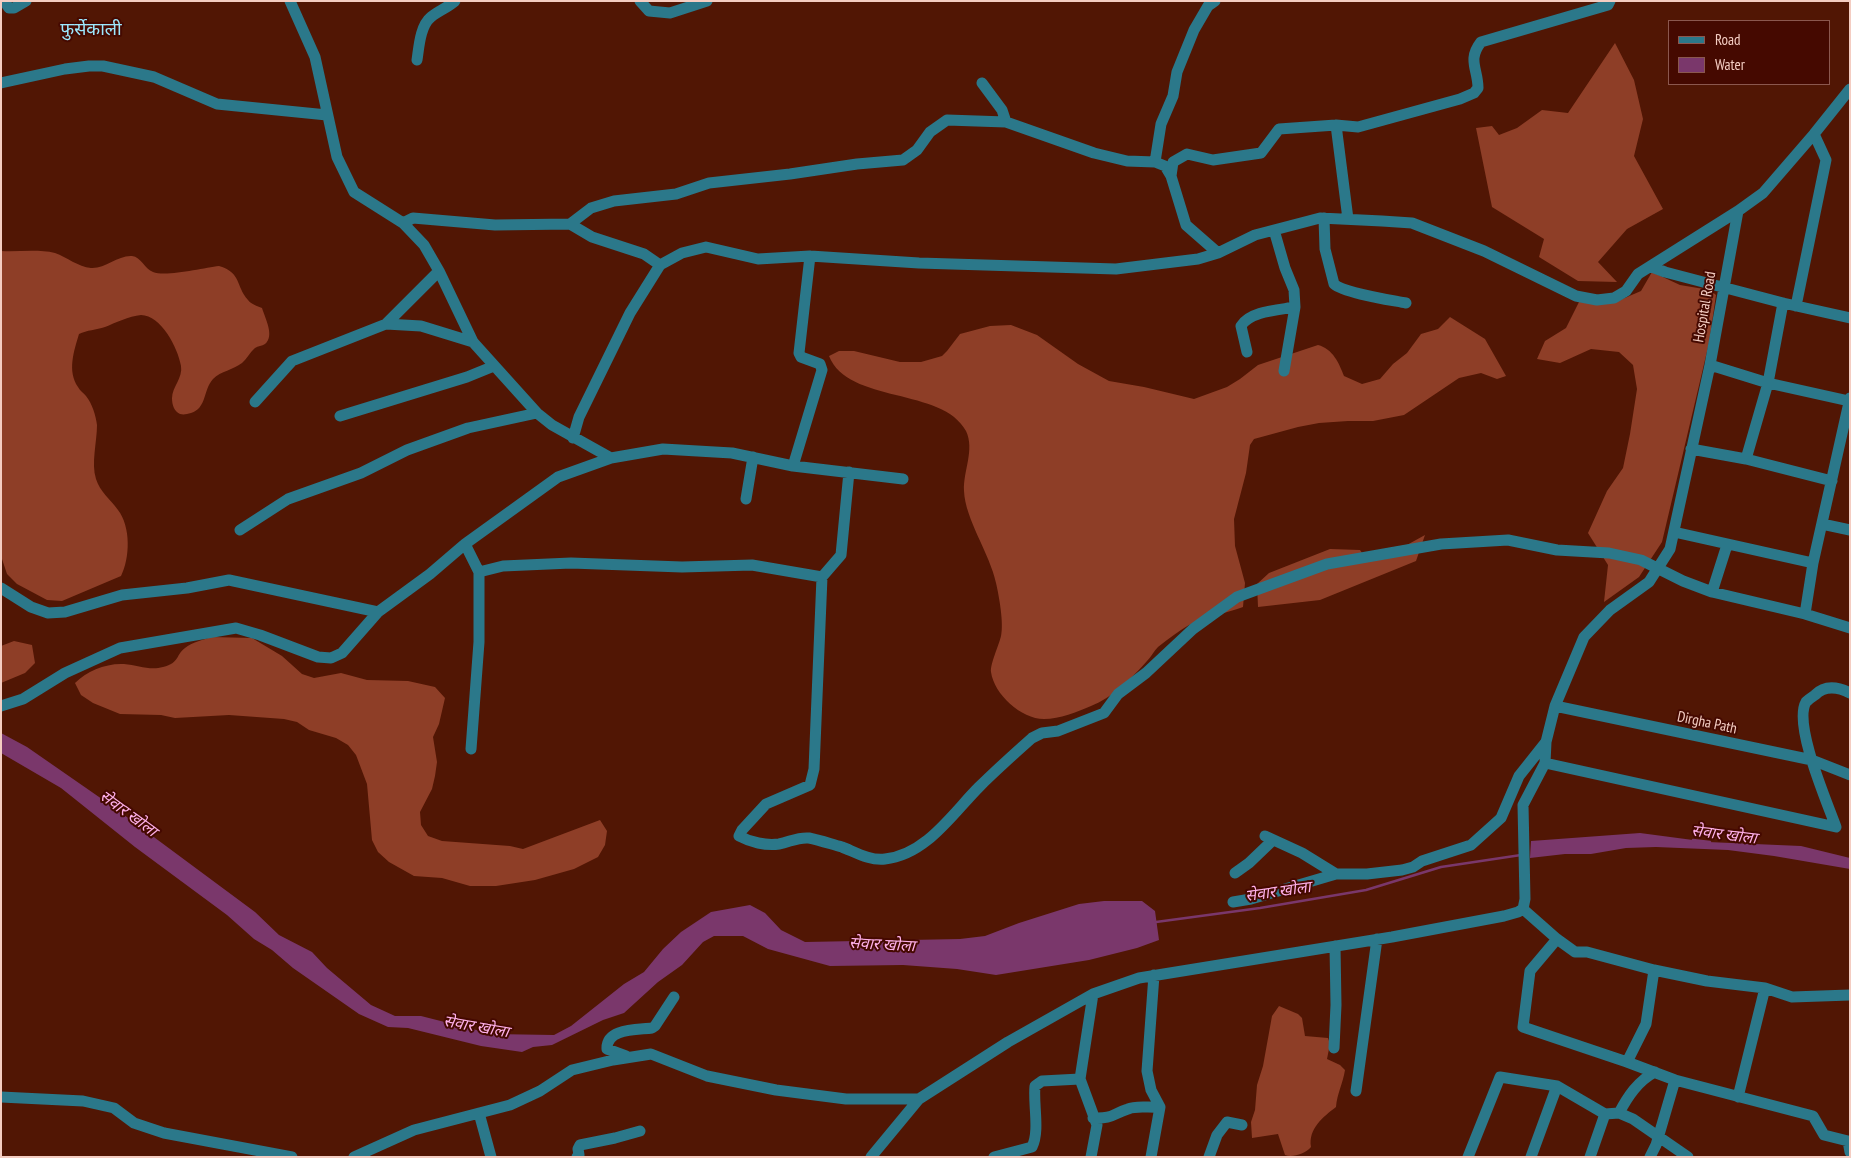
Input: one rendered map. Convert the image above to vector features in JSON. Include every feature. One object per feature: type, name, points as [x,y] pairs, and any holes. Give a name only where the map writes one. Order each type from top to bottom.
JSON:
[{"type":"street","points":[[4,1],[9,8],[14,8],[26,1]]},
{"type":"street","points":[[290,1],[314,57],[337,157],[354,192],[403,223],[424,245],[473,342],[537,413],[573,438],[611,458]]},
{"type":"street","points":[[417,60],[424,26],[430,18],[446,9],[454,1]]},
{"type":"street","points":[[640,1],[649,11],[670,13],[707,1]]},
{"type":"street","points":[[1155,162],[1161,124],[1174,96],[1177,72],[1194,30],[1208,6],[1215,1]]},
{"type":"street","points":[[1171,176],[1173,162],[1187,154],[1213,160],[1261,153],[1279,129],[1336,125],[1358,128],[1460,99],[1474,93],[1478,88],[1472,58],[1481,42],[1608,5],[1610,1]]},
{"type":"street","points":[[1,83],[57,71],[89,66],[103,66],[154,77],[217,104],[327,115]]},
{"type":"street","points":[[982,84],[1002,110],[1006,122]]},
{"type":"street","points":[[573,438],[579,417],[630,313],[660,265],[682,253],[706,248],[758,259],[810,256],[919,263],[1116,269],[1198,259],[1218,253],[1255,235],[1324,218],[1348,219],[1412,223],[1484,251],[1576,296],[1598,300],[1614,298],[1626,291],[1638,274],[1652,267],[1763,193],[1814,134],[1844,105],[1850,89]]},
{"type":"street","points":[[570,224],[591,208],[614,201],[676,194],[709,183],[856,164],[903,160],[917,150],[930,132],[947,120],[1006,122],[1094,153],[1127,160],[1155,162],[1165,166],[1171,176],[1186,225],[1218,253]]},
{"type":"street","points":[[1336,125],[1348,219]]},
{"type":"street","points":[[1796,306],[1826,160],[1814,134]]},
{"type":"street","name":"Hospital Road","points":[[1546,742],[1555,706],[1584,637],[1610,610],[1649,582],[1670,549],[1710,365],[1738,211]]},
{"type":"street","points":[[403,223],[413,218],[495,225],[570,224],[592,237],[644,254],[660,265]]},
{"type":"street","points":[[1324,218],[1325,249],[1334,284],[1337,287],[1406,303]]},
{"type":"street","points":[[1274,230],[1285,268],[1294,290],[1295,307],[1284,371]]},
{"type":"street","points":[[793,466],[822,370],[820,364],[801,357],[799,353],[810,256]]},
{"type":"street","points":[[1652,267],[1783,303],[1850,318]]},
{"type":"street","points":[[255,402],[292,361],[386,324],[438,271]]},
{"type":"street","points":[[1746,459],[1768,383],[1783,303]]},
{"type":"street","points":[[1247,352],[1241,326],[1243,322],[1265,312],[1295,307]]},
{"type":"street","points":[[386,324],[421,326],[473,342]]},
{"type":"street","points":[[1710,365],[1768,383],[1849,400],[1844,452],[1832,481],[1813,563],[1805,614]]},
{"type":"street","points":[[340,416],[467,377],[494,366]]},
{"type":"street","points":[[240,530],[288,499],[361,473],[407,450],[468,428],[537,413]]},
{"type":"street","points":[[1,706],[23,698],[65,673],[120,648],[236,628],[318,657],[331,658],[342,653],[378,612],[430,574],[465,544],[558,477],[611,458],[662,449],[732,452],[793,466],[903,479]]},
{"type":"street","points":[[1691,450],[1746,459],[1832,481]]},
{"type":"street","points":[[746,499],[753,457]]},
{"type":"street","points":[[849,472],[841,555],[822,577],[814,770],[810,785],[766,804],[742,830],[739,836],[746,840],[780,844],[797,838],[808,838],[840,846],[872,859],[886,860],[908,852],[939,831],[978,787],[1032,738],[1058,731],[1104,713],[1118,694],[1146,673],[1193,629],[1237,597],[1327,564],[1442,544],[1508,540],[1557,550],[1609,553],[1641,560],[1683,581],[1712,592],[1805,614],[1850,628]]},
{"type":"street","points":[[1822,524],[1850,530]]},
{"type":"street","points":[[1674,532],[1813,563]]},
{"type":"street","points":[[465,544],[479,572],[479,642],[471,749]]},
{"type":"street","points":[[1712,592],[1727,545]]},
{"type":"street","points":[[479,572],[503,566],[571,563],[682,567],[752,565],[822,577]]},
{"type":"street","points":[[1,588],[31,607],[48,613],[65,612],[122,595],[186,588],[229,580],[378,612]]},
{"type":"street","points":[[1545,763],[1836,827],[1812,760],[1802,720],[1806,702],[1818,692],[1837,687],[1850,693]]},
{"type":"street","name":"Dirgha Path","points":[[1555,706],[1812,760],[1850,775]]},
{"type":"street","points":[[871,1157],[920,1099],[1008,1042],[1093,994],[1139,978],[1154,975],[1377,939],[1504,916],[1523,909],[1525,899],[1523,805],[1545,763],[1546,742]]},
{"type":"street","points":[[1233,902],[1251,899],[1336,874],[1367,874],[1402,870],[1422,861],[1471,845],[1501,818],[1518,776],[1546,742]]},
{"type":"street","points":[[1235,873],[1249,863],[1269,838],[1302,853],[1336,874]]},
{"type":"street","points":[[1523,909],[1575,952],[1587,952],[1707,982],[1765,988],[1792,997],[1850,995]]},
{"type":"street","points":[[1356,1091],[1377,939]]},
{"type":"street","points":[[1557,939],[1530,971],[1523,1028],[1628,1062],[1676,1080],[1813,1116],[1824,1135],[1848,1141],[1850,1155]]},
{"type":"street","points":[[1334,1048],[1336,1005],[1335,946]]},
{"type":"street","points":[[1628,1062],[1646,1024],[1654,970]]},
{"type":"street","points":[[1151,1157],[1160,1108],[1151,1090],[1147,1071],[1154,975]]},
{"type":"street","points":[[1738,1097],[1765,988]]},
{"type":"street","points":[[1091,1157],[1097,1126],[1080,1079],[1093,994]]},
{"type":"street","points":[[628,1056],[607,1049],[608,1042],[613,1036],[626,1030],[652,1028],[655,1026],[674,997]]},
{"type":"street","points":[[354,1157],[414,1130],[510,1105],[540,1091],[572,1070],[628,1056],[651,1054],[707,1076],[776,1090],[846,1099],[920,1099]]},
{"type":"street","points":[[1619,1113],[1637,1086],[1646,1077],[1655,1072]]},
{"type":"street","points":[[1468,1157],[1500,1077],[1557,1086],[1606,1114],[1619,1113],[1633,1119],[1688,1157]]},
{"type":"street","points":[[994,1157],[1032,1147],[1036,1140],[1035,1086],[1042,1081],[1080,1079]]},
{"type":"street","points":[[1650,1157],[1676,1080]]},
{"type":"street","points":[[1531,1157],[1557,1086]]},
{"type":"street","points":[[1,1098],[83,1101],[114,1108],[134,1123],[164,1133],[292,1157]]},
{"type":"street","points":[[1094,1118],[1106,1118],[1119,1114],[1128,1108],[1160,1108]]},
{"type":"street","points":[[479,1113],[491,1157]]},
{"type":"street","points":[[1590,1157],[1606,1114]]},
{"type":"street","points":[[1209,1157],[1217,1135],[1226,1122],[1242,1125]]},
{"type":"street","points":[[577,1157],[580,1145],[640,1131]]},
{"type":"shaded area","points":[[1615,43],[1634,80],[1643,119],[1634,156],[1663,209],[1627,229],[1598,262],[1617,282],[1578,281],[1539,257],[1544,239],[1492,207],[1476,128],[1492,126],[1499,135],[1517,128],[1542,110],[1568,113]]},
{"type":"shaded area","points":[[1,251],[55,253],[82,266],[91,268],[132,256],[138,258],[153,272],[159,273],[175,273],[219,266],[235,276],[244,295],[252,304],[262,308],[269,332],[268,341],[265,344],[255,348],[244,361],[213,379],[200,407],[196,411],[184,414],[176,411],[172,401],[172,394],[181,370],[179,359],[172,342],[162,326],[155,320],[141,315],[79,334],[72,368],[75,381],[90,402],[96,418],[94,459],[96,479],[100,488],[122,517],[128,543],[126,560],[121,576],[62,601],[47,600],[17,584],[7,574],[1,556]]},
{"type":"shaded area","points":[[1652,272],[1680,285],[1710,290],[1716,295],[1709,343],[1662,542],[1639,577],[1604,602],[1608,565],[1588,533],[1607,491],[1623,468],[1637,389],[1633,365],[1619,352],[1591,349],[1560,363],[1537,359],[1545,341],[1566,328],[1579,302],[1613,303],[1641,291]]},
{"type":"shaded area","points":[[1450,317],[1485,339],[1506,376],[1497,379],[1481,373],[1459,378],[1404,415],[1373,421],[1319,423],[1254,439],[1250,445],[1246,473],[1234,519],[1235,546],[1245,583],[1243,607],[1189,625],[1158,647],[1135,674],[1106,698],[1074,713],[1050,719],[1035,718],[1018,710],[1003,697],[993,680],[991,669],[1001,636],[1001,610],[989,560],[965,502],[964,483],[969,453],[966,431],[954,417],[938,407],[855,382],[839,371],[829,356],[839,351],[854,351],[900,362],[921,362],[942,356],[960,334],[990,326],[1011,325],[1037,335],[1078,364],[1109,381],[1194,399],[1227,387],[1258,365],[1318,345],[1332,353],[1344,376],[1362,384],[1380,379],[1393,364],[1407,353],[1421,334],[1438,329]]},
{"type":"shaded area","points":[[1425,535],[1416,561],[1320,600],[1258,607],[1257,584],[1269,573],[1330,549],[1360,550],[1367,560],[1405,546]]},
{"type":"shaded area","points":[[211,637],[252,638],[282,656],[302,674],[314,678],[341,673],[367,680],[408,681],[435,687],[445,698],[439,724],[433,737],[437,762],[435,776],[432,789],[420,812],[421,825],[428,836],[442,841],[510,846],[523,849],[600,820],[607,831],[605,845],[598,857],[574,869],[535,880],[496,886],[470,886],[442,878],[414,876],[389,862],[378,852],[372,840],[367,784],[356,755],[348,745],[336,738],[309,730],[297,722],[284,719],[229,715],[175,718],[161,715],[120,714],[93,703],[81,695],[75,683],[91,671],[104,666],[124,664],[158,668],[168,665],[175,661],[182,650],[188,646]]},
{"type":"shaded area","points":[[14,641],[32,645],[35,663],[25,673],[1,683],[1,646]]},
{"type":"shaded area","points":[[1279,1006],[1298,1014],[1302,1018],[1305,1036],[1328,1038],[1330,1044],[1327,1059],[1340,1065],[1345,1070],[1336,1107],[1314,1129],[1311,1147],[1295,1156],[1285,1155],[1278,1134],[1252,1138],[1251,1122],[1255,1110],[1257,1085],[1263,1066],[1272,1016]]},
{"type":"water","points":[[1,733],[27,747],[112,806],[255,912],[279,935],[312,952],[327,968],[371,1005],[395,1016],[421,1016],[492,1034],[554,1035],[571,1026],[624,984],[644,972],[663,949],[681,932],[711,912],[750,905],[765,913],[781,930],[805,942],[960,939],[985,936],[1079,904],[1104,901],[1142,901],[1155,911],[1159,940],[1137,948],[1089,960],[996,975],[957,969],[903,965],[830,966],[768,949],[743,936],[714,936],[703,942],[682,965],[658,982],[624,1013],[603,1020],[552,1045],[533,1047],[522,1052],[481,1046],[408,1028],[388,1027],[359,1014],[293,968],[272,950],[254,939],[227,915],[135,847],[61,788],[1,753]]},
{"type":"water","points":[[1640,833],[1708,842],[1801,846],[1850,858],[1850,869],[1728,850],[1656,847],[1626,848],[1591,854],[1565,854],[1530,858],[1531,841]]},
{"type":"waterway","name":"सेवार खोला","points":[[1693,840],[1710,842]]},
{"type":"waterway","name":"सेवार खोला","points":[[1156,922],[1260,908],[1366,890],[1441,867],[1521,855]]},
{"type":"district","name":"फुर्सेकाली","points":[[91,30]]}]
